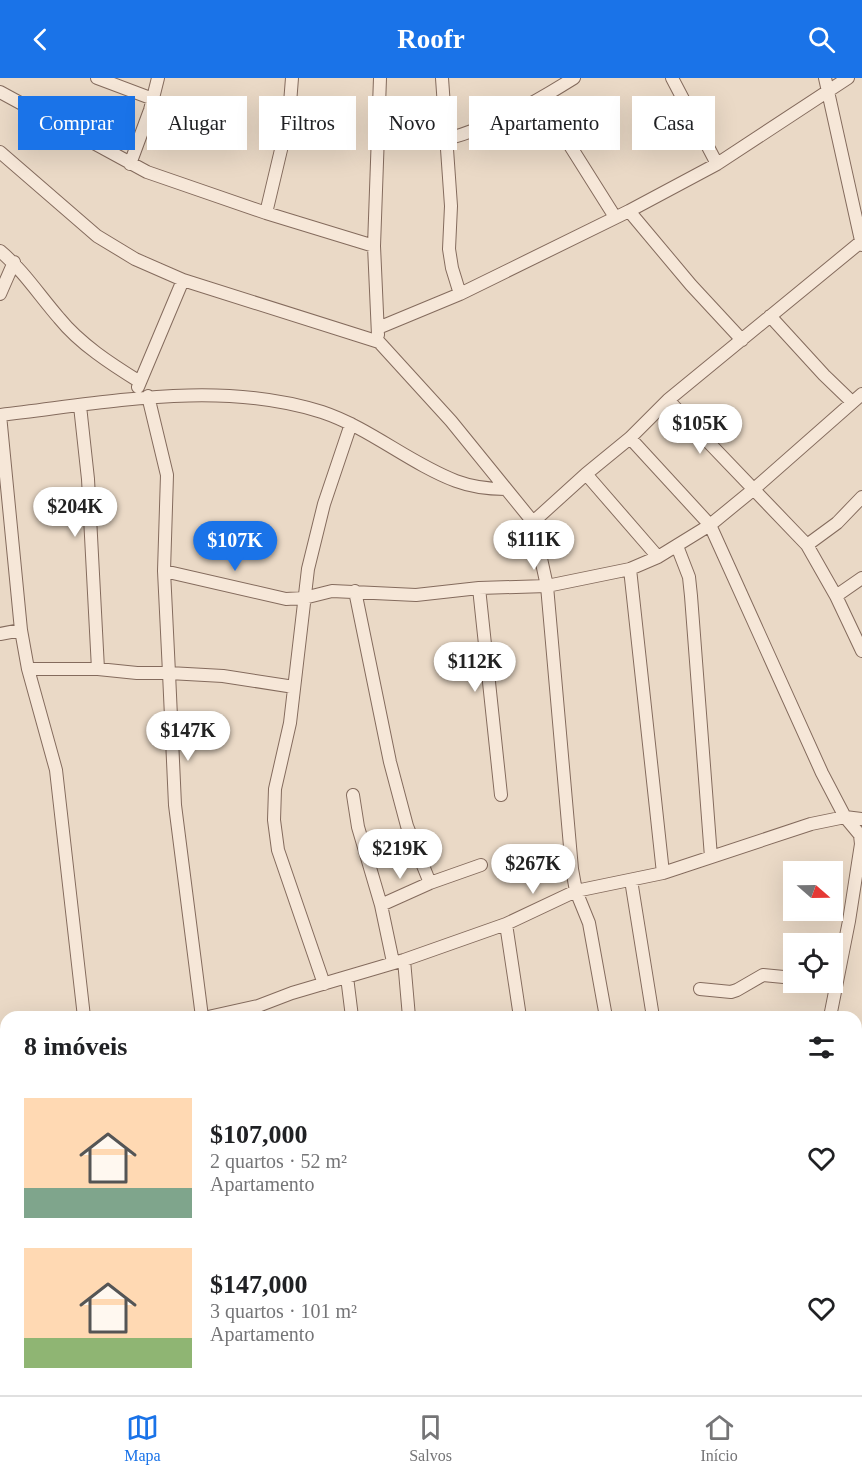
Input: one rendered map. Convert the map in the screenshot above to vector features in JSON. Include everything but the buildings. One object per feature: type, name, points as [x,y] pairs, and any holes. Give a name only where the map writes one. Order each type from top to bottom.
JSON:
[{"type":"street","points":[[97,78],[112,81],[147,96]]},
{"type":"street","points":[[154,96],[158,78]]},
{"type":"street","points":[[266,213],[289,116],[292,78]]},
{"type":"street","points":[[379,342],[374,246],[380,78]]},
{"type":"street","points":[[442,78],[443,96]]},
{"type":"street","points":[[457,136],[490,124],[574,78]]},
{"type":"street","points":[[672,78],[717,164]]},
{"type":"street","points":[[533,522],[630,438],[668,400],[862,243],[825,78]]},
{"type":"street","points":[[378,328],[460,294],[629,211],[717,164],[848,78]]},
{"type":"street","points":[[0,92],[147,172],[266,213],[374,246]]},
{"type":"street","points":[[130,164],[147,116]]},
{"type":"street","points":[[448,150],[451,206],[449,249],[460,294]]},
{"type":"street","points":[[573,150],[615,217]]},
{"type":"street","points":[[0,152],[97,236],[116,249],[183,280],[379,342],[451,421],[533,522],[547,586],[576,891],[589,923],[605,1011]]},
{"type":"street","points":[[629,211],[691,285],[742,339]]},
{"type":"street","points":[[0,251],[14,262],[60,320],[118,368],[140,382]]},
{"type":"street","points":[[0,294],[14,262]]},
{"type":"street","points":[[132,399],[183,280]]},
{"type":"street","points":[[164,570],[277,598],[304,598],[332,591],[416,595],[479,588],[547,586],[630,569],[658,557],[710,525],[857,398],[824,375],[770,316]]},
{"type":"street","points":[[83,1011],[56,770],[28,669],[21,630],[0,415],[148,396],[206,395],[258,399],[321,412],[351,424],[435,472],[458,482],[485,489],[505,489]]},
{"type":"street","points":[[148,396],[166,475],[164,570],[175,805],[201,1011]]},
{"type":"street","points":[[668,400],[807,545],[836,596],[862,651]]},
{"type":"street","points":[[80,406],[88,479],[98,669]]},
{"type":"street","points":[[324,984],[278,850],[274,820],[275,789],[290,723],[308,568],[324,504],[351,424]]},
{"type":"street","points":[[630,438],[710,525],[822,773],[844,817],[860,835],[861,844],[843,940]]},
{"type":"street","points":[[586,474],[658,557]]},
{"type":"street","points":[[807,545],[837,523],[862,497]]},
{"type":"street","points":[[676,546],[689,577],[692,596],[711,856]]},
{"type":"street","points":[[630,569],[663,873]]},
{"type":"street","points":[[836,596],[862,578]]},
{"type":"street","points":[[479,588],[501,795]]},
{"type":"street","points":[[355,591],[390,762],[407,826],[430,883]]},
{"type":"street","points":[[0,634],[21,630]]},
{"type":"street","points":[[28,669],[98,669],[137,673],[224,676],[294,687]]},
{"type":"street","points":[[353,795],[358,827],[399,961],[408,1011]]},
{"type":"street","points":[[261,1011],[292,993],[399,961],[506,924],[576,891],[663,873],[811,824],[844,817],[862,819]]},
{"type":"street","points":[[381,905],[430,883],[482,865]]},
{"type":"street","points":[[631,880],[652,1011]]},
{"type":"street","points":[[506,924],[519,1011]]},
{"type":"street","points":[[700,989],[731,992],[763,975],[783,977]]},
{"type":"street","points":[[347,977],[351,1011]]},
{"type":"street","points":[[831,1011],[833,993]]}]
